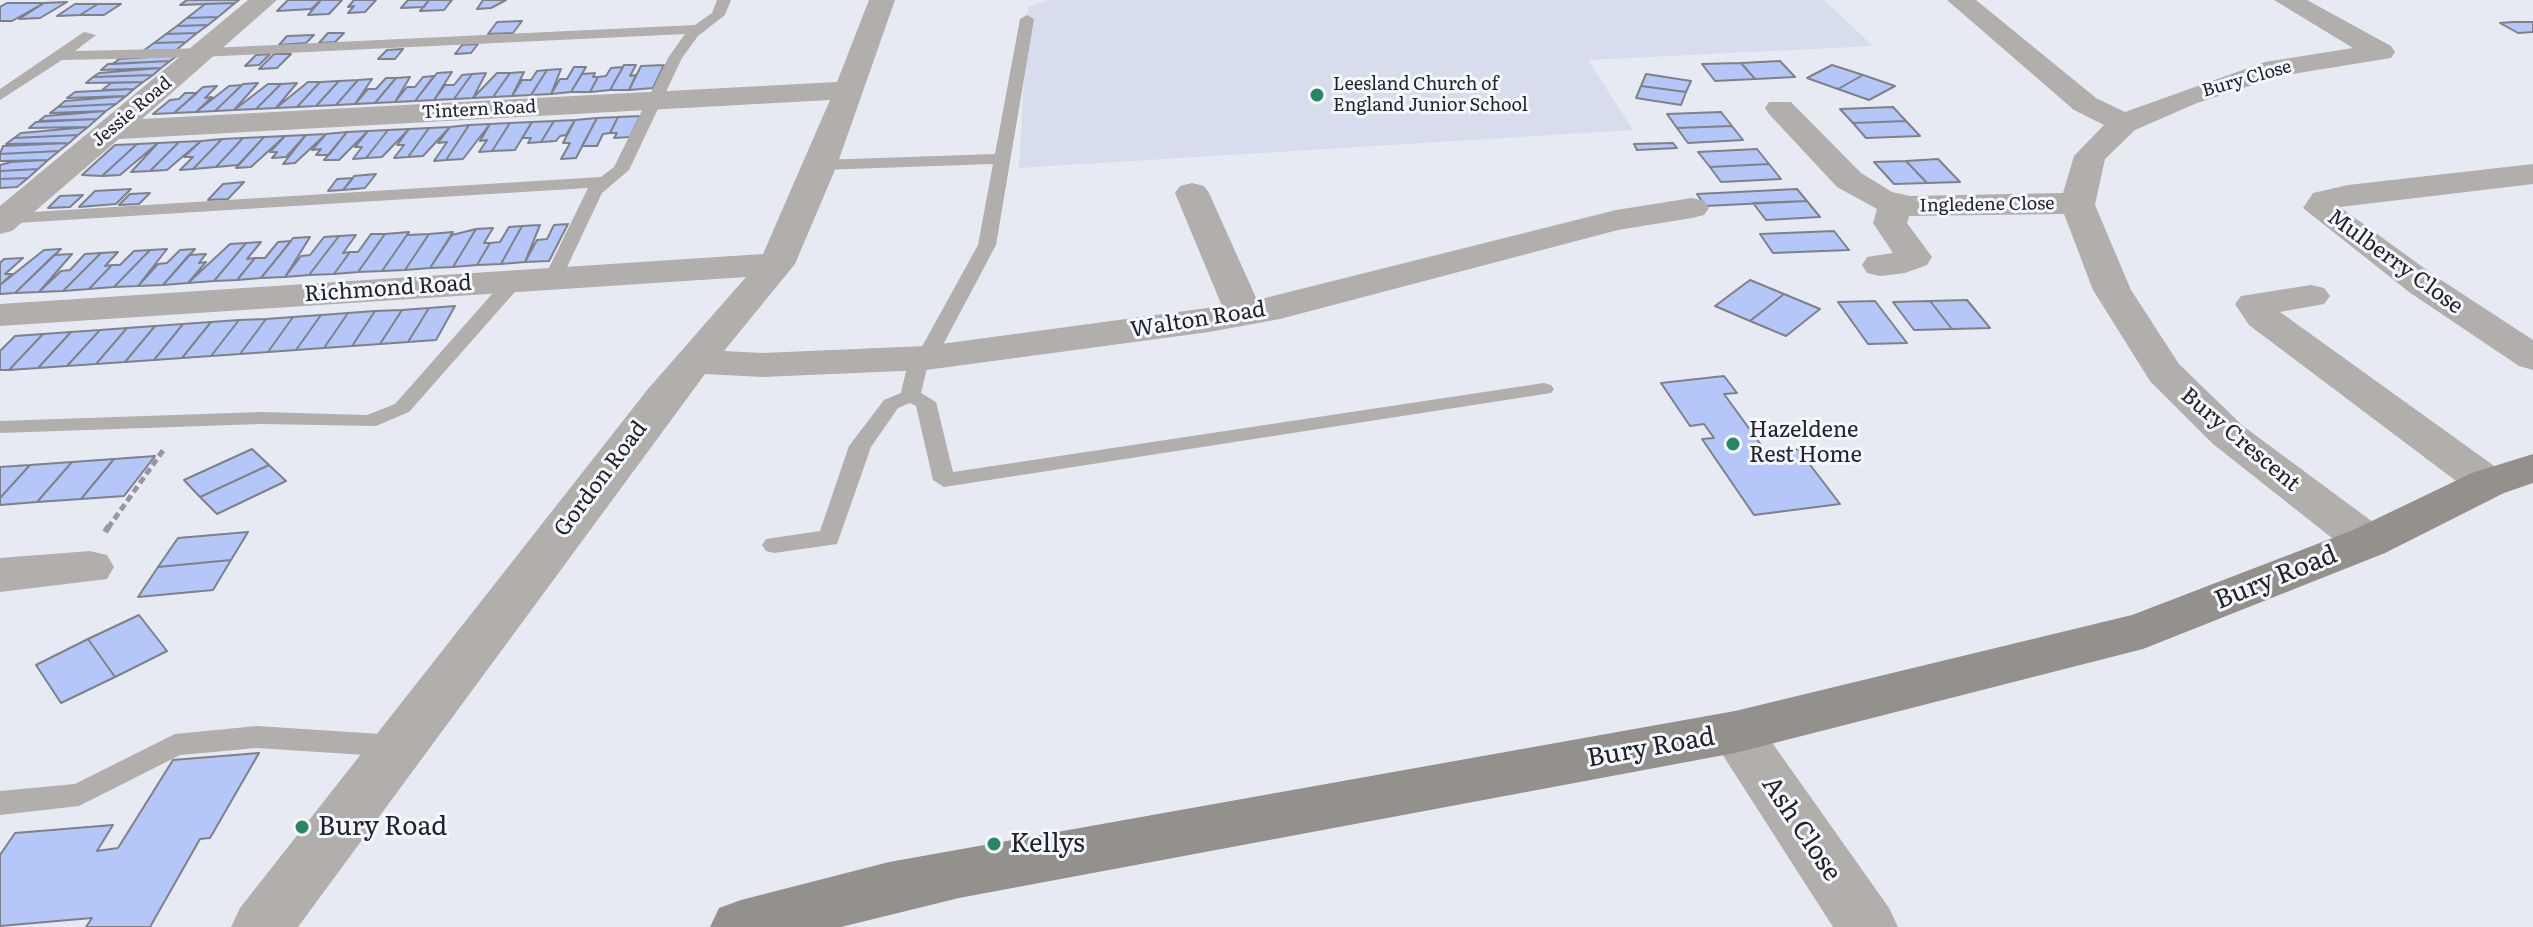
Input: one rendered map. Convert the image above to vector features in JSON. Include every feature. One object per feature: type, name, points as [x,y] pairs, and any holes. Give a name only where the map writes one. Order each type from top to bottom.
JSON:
[{"type":"main road","name":"Bury Road","points":[[741,927],[889,888],[971,871],[1735,732],[2143,631],[2368,542],[2510,475]]},
{"type":"street","name":"Jessie Road","points":[[2,220],[264,0]]},
{"type":"street","name":"Gordon Road","points":[[262,927],[342,818],[694,361],[777,264],[821,165],[882,0]]},
{"type":"street","points":[[1960,0],[2085,104],[2124,123],[2090,156],[2082,176],[2078,205]]},
{"type":"street","name":"Bury Close","points":[[2124,123],[2186,97],[2275,68],[2387,62],[2381,52],[2287,0]]},
{"type":"street","name":"Tintern Road","points":[[111,130],[848,90]]},
{"type":"street","name":"Ingledene Close","points":[[1780,108],[1849,180],[1868,194],[1896,203],[1928,206],[2045,202],[2078,205]]},
{"type":"street","name":"Mulberry Close","points":[[2533,174],[2348,195],[2325,200],[2320,208],[2410,276],[2533,358]]},
{"type":"street","points":[[1192,193],[1244,314]]},
{"type":"street","name":"Ingledene Close","points":[[1880,265],[1905,262],[1914,257],[1890,223],[1896,203]]},
{"type":"street","name":"Bury Crescent","points":[[2078,205],[2102,270],[2123,312],[2181,392],[2228,435],[2368,542]]},
{"type":"street","name":"Walton Road","points":[[694,361],[762,365],[923,358],[1244,314],[1280,308],[1616,220],[1692,208]]},
{"type":"street","name":"Richmond Road","points":[[0,315],[777,264]]},
{"type":"street","points":[[2311,296],[2254,304],[2263,317],[2510,475]]},
{"type":"street","points":[[0,575],[85,567]]},
{"type":"street","name":"Ash Close","points":[[1735,732],[1867,927]]},
{"type":"street","points":[[283,927],[342,818]]},
{"type":"lane","points":[[553,278],[595,190],[621,170],[675,58],[698,29],[718,15],[724,0]]},
{"type":"lane","points":[[910,396],[923,358],[987,245],[1027,19]]},
{"type":"lane","points":[[58,56],[698,29]]},
{"type":"lane","points":[[0,96],[89,35]]},
{"type":"lane","points":[[821,165],[1004,159]]},
{"type":"lane","points":[[2,220],[606,182]]},
{"type":"lane","points":[[0,427],[186,419],[369,421],[402,408],[514,281]]},
{"type":"lane","points":[[774,545],[829,538],[860,446],[891,404],[910,396],[926,402],[944,480],[1544,389]]},
{"type":"lane","points":[[0,803],[79,795],[175,745],[257,737],[397,746]]},
{"type":"path","points":[[85,567],[186,419]]},
{"type":"shaded area","name":"Leesland Church of England Junior School","points":[[1049,0],[1824,0],[1873,46],[1588,60],[1633,130],[1019,168],[1028,7]]},
{"type":"building","points":[[187,0],[239,0],[235,3],[180,5]]},
{"type":"building","points":[[288,0],[321,0],[311,9],[277,11]]},
{"type":"building","points":[[321,0],[342,0],[329,14],[308,15]]},
{"type":"building","points":[[354,0],[376,0],[365,12],[348,13],[354,6],[348,7]]},
{"type":"building","points":[[408,0],[429,0],[424,7],[401,8]]},
{"type":"building","points":[[429,0],[452,0],[444,10],[420,11]]},
{"type":"building","points":[[483,0],[506,0],[491,8],[477,9]]},
{"type":"building","points":[[67,2],[40,18],[19,19],[44,3]]},
{"type":"building","points":[[7,3],[44,3],[12,21],[0,21],[0,7]]},
{"type":"building","points":[[235,3],[218,17],[187,18],[205,4]]},
{"type":"building","points":[[75,4],[98,4],[80,15],[57,16]]},
{"type":"building","points":[[98,4],[121,4],[104,15],[80,15]]},
{"type":"building","points":[[218,17],[208,25],[177,26],[187,18]]},
{"type":"building","points":[[522,21],[513,33],[488,34],[497,22]]},
{"type":"building","points":[[2533,22],[2533,32],[2518,33],[2500,23]]},
{"type":"building","points":[[208,25],[197,33],[166,34],[177,26]]},
{"type":"building","points":[[197,33],[186,42],[154,43],[166,34]]},
{"type":"building","points":[[328,33],[344,33],[335,42],[319,43]]},
{"type":"building","points":[[314,35],[306,43],[279,45],[287,36]]},
{"type":"building","points":[[186,42],[176,50],[143,51],[154,43]]},
{"type":"building","points":[[478,44],[471,53],[455,54],[462,45]]},
{"type":"building","points":[[403,49],[395,59],[378,59],[387,50]]},
{"type":"building","points":[[270,54],[259,65],[245,66],[256,55]]},
{"type":"building","points":[[274,54],[291,54],[277,68],[259,69]]},
{"type":"building","points":[[178,55],[170,61],[113,64],[119,59]]},
{"type":"building","points":[[170,61],[161,68],[101,70],[108,64]]},
{"type":"building","points":[[1780,61],[1795,77],[1755,79],[1741,63]]},
{"type":"building","points":[[1741,63],[1755,79],[1715,81],[1702,64]]},
{"type":"building","points":[[624,65],[636,65],[630,76],[636,75],[629,90],[610,90]]},
{"type":"building","points":[[664,65],[653,88],[629,90],[641,66]]},
{"type":"building","points":[[1832,65],[1863,75],[1838,89],[1807,78]]},
{"type":"building","points":[[574,67],[586,67],[571,92],[551,94],[560,79],[567,79]]},
{"type":"building","points":[[623,67],[610,90],[590,92],[598,77],[606,76],[611,68]]},
{"type":"building","points":[[161,68],[153,75],[93,77],[99,73]]},
{"type":"building","points":[[561,69],[551,94],[531,95],[547,70]]},
{"type":"building","points":[[547,70],[531,95],[512,96],[522,80],[531,80],[537,71]]},
{"type":"building","points":[[452,72],[434,100],[415,101],[437,73]]},
{"type":"building","points":[[524,72],[512,96],[493,97],[510,73]]},
{"type":"building","points":[[486,73],[473,98],[454,99],[472,74]]},
{"type":"building","points":[[497,73],[510,73],[493,97],[473,98]]},
{"type":"building","points":[[595,73],[593,77],[598,77],[590,92],[571,92],[582,74]]},
{"type":"building","points":[[472,74],[454,99],[434,100],[445,85],[454,85],[462,75]]},
{"type":"building","points":[[1646,74],[1691,81],[1686,92],[1641,86]]},
{"type":"building","points":[[153,75],[143,82],[86,83],[93,77]]},
{"type":"building","points":[[1863,75],[1895,86],[1869,100],[1838,89]]},
{"type":"building","points":[[434,76],[415,101],[395,102],[407,87],[415,87],[423,77]]},
{"type":"building","points":[[410,77],[395,102],[375,103],[396,78]]},
{"type":"building","points":[[386,78],[396,78],[375,103],[355,104],[368,89],[376,89]]},
{"type":"building","points":[[372,79],[355,104],[336,105],[358,80]]},
{"type":"building","points":[[358,80],[336,105],[316,106],[339,81]]},
{"type":"building","points":[[339,81],[316,106],[297,107],[320,82]]},
{"type":"building","points":[[143,82],[134,89],[102,90],[111,83]]},
{"type":"building","points":[[308,82],[320,82],[297,107],[276,108]]},
{"type":"building","points":[[258,83],[234,110],[215,111],[243,84]]},
{"type":"building","points":[[297,83],[276,108],[256,109],[281,84]]},
{"type":"building","points":[[268,84],[281,84],[256,109],[234,110]]},
{"type":"building","points":[[242,85],[215,111],[196,112],[229,86]]},
{"type":"building","points":[[217,86],[205,98],[212,97],[196,112],[174,113],[203,87]]},
{"type":"building","points":[[1641,86],[1686,92],[1681,105],[1636,98]]},
{"type":"building","points":[[134,89],[126,96],[67,98],[75,92]]},
{"type":"building","points":[[185,93],[197,93],[174,113],[153,114],[170,100],[179,99]]},
{"type":"building","points":[[126,96],[116,104],[58,107],[65,101]]},
{"type":"building","points":[[116,104],[106,111],[50,113],[58,107]]},
{"type":"building","points":[[1893,107],[1906,121],[1853,123],[1840,109]]},
{"type":"building","points":[[106,111],[97,119],[39,121],[45,116]]},
{"type":"building","points":[[1721,112],[1732,126],[1677,128],[1667,114]]},
{"type":"building","points":[[640,116],[630,137],[614,138],[617,133],[610,133],[618,117]]},
{"type":"building","points":[[618,117],[610,133],[603,134],[597,146],[582,146],[597,118]]},
{"type":"building","points":[[597,118],[576,158],[561,159],[570,143],[563,143],[575,120]]},
{"type":"building","points":[[97,119],[88,127],[29,128],[36,122]]},
{"type":"building","points":[[575,120],[566,135],[556,141],[541,142],[554,121]]},
{"type":"building","points":[[554,121],[541,142],[528,143],[531,138],[522,138],[532,122]]},
{"type":"building","points":[[1906,121],[1920,136],[1866,138],[1853,123]]},
{"type":"building","points":[[532,122],[515,150],[492,151],[510,123]]},
{"type":"building","points":[[510,123],[492,151],[479,152],[487,140],[480,141],[490,124]]},
{"type":"building","points":[[490,124],[463,159],[446,160],[469,125]]},
{"type":"building","points":[[469,125],[446,160],[434,161],[447,142],[438,143],[450,127]]},
{"type":"building","points":[[1732,126],[1743,140],[1688,143],[1677,128]]},
{"type":"building","points":[[88,127],[78,135],[14,138],[21,133]]},
{"type":"building","points":[[450,127],[423,156],[408,157],[429,128]]},
{"type":"building","points":[[429,128],[408,157],[394,158],[404,145],[397,145],[409,129]]},
{"type":"building","points":[[409,129],[382,157],[366,158],[388,130]]},
{"type":"building","points":[[388,130],[366,158],[353,159],[362,147],[355,147],[368,131]]},
{"type":"building","points":[[368,131],[339,160],[324,160],[347,132]]},
{"type":"building","points":[[347,132],[329,155],[316,155],[321,149],[312,150],[326,134]]},
{"type":"building","points":[[326,134],[295,163],[283,164],[306,135]]},
{"type":"building","points":[[78,135],[69,143],[6,144],[14,138]]},
{"type":"building","points":[[306,135],[286,157],[272,158],[277,152],[270,152],[285,136]]},
{"type":"building","points":[[285,136],[251,167],[236,168],[264,137]]},
{"type":"building","points":[[264,137],[238,165],[216,167],[243,138]]},
{"type":"building","points":[[243,138],[216,167],[193,169],[222,139]]},
{"type":"building","points":[[222,139],[193,169],[180,170],[193,157],[184,157],[201,141]]},
{"type":"building","points":[[201,141],[167,170],[150,171],[179,142]]},
{"type":"building","points":[[179,142],[150,171],[131,172],[158,143]]},
{"type":"building","points":[[69,143],[59,151],[0,154],[3,146]]},
{"type":"building","points":[[158,143],[120,175],[102,176],[137,144]]},
{"type":"building","points":[[1673,143],[1677,148],[1637,150],[1634,144]]},
{"type":"building","points":[[137,144],[102,176],[82,175],[115,145]]},
{"type":"building","points":[[1757,149],[1769,164],[1710,167],[1698,152]]},
{"type":"building","points":[[59,151],[48,160],[0,161],[0,154]]},
{"type":"building","points":[[1938,159],[1960,182],[1927,183],[1906,161]]},
{"type":"building","points":[[48,160],[38,169],[0,171],[0,165],[11,162]]},
{"type":"building","points":[[1906,161],[1927,183],[1894,184],[1874,162]]},
{"type":"building","points":[[1769,164],[1781,179],[1721,182],[1710,167]]},
{"type":"building","points":[[38,169],[28,178],[0,179],[0,171]]},
{"type":"building","points":[[376,174],[365,188],[343,190],[354,176]]},
{"type":"building","points":[[28,178],[17,187],[0,188],[0,179]]},
{"type":"building","points":[[353,178],[343,190],[328,191],[337,179]]},
{"type":"building","points":[[244,182],[228,199],[208,200],[223,184]]},
{"type":"building","points":[[131,189],[116,204],[79,207],[95,191]]},
{"type":"building","points":[[1797,189],[1807,201],[1705,206],[1697,194]]},
{"type":"building","points":[[150,193],[139,204],[119,205],[130,194]]},
{"type":"building","points":[[83,195],[70,207],[48,208],[60,196]]},
{"type":"building","points":[[1807,201],[1820,217],[1766,220],[1753,203]]},
{"type":"building","points":[[568,224],[549,261],[525,262],[537,240],[547,239],[554,225]]},
{"type":"building","points":[[540,225],[525,262],[501,264],[522,226]]},
{"type":"building","points":[[522,226],[501,264],[477,265],[490,243],[500,242],[509,227]]},
{"type":"building","points":[[493,228],[484,243],[490,243],[477,265],[453,267],[476,229]]},
{"type":"building","points":[[476,229],[453,267],[430,268],[452,235]]},
{"type":"building","points":[[1834,231],[1849,250],[1773,253],[1760,234]]},
{"type":"building","points":[[409,232],[382,271],[358,272],[385,234]]},
{"type":"building","points":[[453,232],[430,268],[405,270],[429,234]]},
{"type":"building","points":[[371,234],[385,234],[358,272],[334,274],[350,252],[358,252]]},
{"type":"building","points":[[429,234],[405,270],[382,271],[407,235]]},
{"type":"building","points":[[356,235],[343,253],[350,252],[334,274],[309,275],[339,236]]},
{"type":"building","points":[[339,236],[309,275],[285,277],[301,256],[310,255],[324,237]]},
{"type":"building","points":[[310,237],[285,277],[261,278],[293,238]]},
{"type":"building","points":[[291,241],[261,278],[237,280],[255,258],[265,258],[278,242]]},
{"type":"building","points":[[261,242],[247,259],[255,258],[237,280],[214,281],[246,243]]},
{"type":"building","points":[[246,243],[214,281],[188,283],[230,244]]},
{"type":"building","points":[[61,249],[15,293],[0,294],[0,285],[44,250]]},
{"type":"building","points":[[167,249],[138,286],[114,287],[150,250]]},
{"type":"building","points":[[195,249],[163,285],[138,286],[158,264],[167,263],[180,250]]},
{"type":"building","points":[[150,250],[114,287],[89,289],[112,265],[120,265],[134,251]]},
{"type":"building","points":[[118,252],[105,266],[112,265],[89,289],[63,291],[101,253]]},
{"type":"building","points":[[101,253],[63,291],[39,292],[61,271],[70,270],[85,254]]},
{"type":"building","points":[[72,254],[39,292],[15,293],[54,255]]},
{"type":"building","points":[[206,254],[199,263],[206,262],[188,283],[163,285],[189,255]]},
{"type":"building","points":[[23,258],[5,274],[12,274],[0,285],[0,263],[4,259]]},
{"type":"building","points":[[1750,280],[1784,294],[1750,321],[1715,306]]},
{"type":"building","points":[[1784,294],[1820,309],[1786,336],[1750,321]]},
{"type":"building","points":[[1967,300],[1990,328],[1952,329],[1930,301]]},
{"type":"building","points":[[1875,301],[1907,343],[1868,344],[1838,302]]},
{"type":"building","points":[[1930,301],[1952,329],[1914,330],[1893,302]]},
{"type":"building","points":[[455,306],[436,340],[408,342],[429,308]]},
{"type":"building","points":[[429,308],[408,342],[380,344],[402,310]]},
{"type":"building","points":[[402,310],[380,344],[352,346],[375,311]]},
{"type":"building","points":[[375,311],[352,346],[324,348],[348,313]]},
{"type":"building","points":[[348,313],[324,348],[296,350],[321,315]]},
{"type":"building","points":[[321,315],[296,350],[268,352],[293,317]]},
{"type":"building","points":[[293,317],[268,352],[240,354],[266,319]]},
{"type":"building","points":[[266,319],[240,354],[211,356],[239,320]]},
{"type":"building","points":[[239,320],[211,356],[182,358],[211,322]]},
{"type":"building","points":[[211,322],[182,358],[154,360],[183,324]]},
{"type":"building","points":[[183,324],[154,360],[125,362],[155,326]]},
{"type":"building","points":[[155,326],[125,362],[96,364],[127,328]]},
{"type":"building","points":[[127,328],[96,364],[67,366],[100,330]]},
{"type":"building","points":[[100,330],[67,366],[38,368],[71,332]]},
{"type":"building","points":[[71,332],[38,368],[9,370],[43,334]]},
{"type":"building","points":[[43,334],[9,370],[0,370],[0,351],[15,336]]},
{"type":"building","name":"Hazeldene Rest Home","points":[[1724,376],[1737,393],[1724,394],[1767,453],[1798,449],[1840,504],[1754,515],[1702,439],[1714,438],[1704,424],[1690,426],[1661,383]]},
{"type":"building","points":[[252,449],[269,465],[200,497],[184,480]]},
{"type":"building","points":[[155,456],[124,496],[81,499],[114,459]]},
{"type":"building","points":[[114,459],[81,499],[37,502],[72,462]]},
{"type":"building","points":[[72,462],[37,502],[0,505],[0,498],[30,465]]},
{"type":"building","points":[[30,465],[0,498],[0,467]]},
{"type":"building","points":[[269,465],[286,481],[217,514],[200,497]]},
{"type":"building","points":[[248,532],[231,560],[158,567],[178,538]]},
{"type":"building","points":[[231,560],[213,590],[138,597],[158,567]]},
{"type":"building","points":[[139,615],[167,651],[115,677],[88,639]]},
{"type":"building","points":[[88,639],[115,677],[61,703],[36,665]]},
{"type":"building","points":[[259,753],[210,838],[200,839],[150,927],[86,927],[92,918],[0,926],[0,855],[15,833],[113,825],[97,851],[118,848],[173,760]]},
{"type":"place","name":"Leesland Church of England Junior School","points":[[1317,95]]},
{"type":"place","name":"Hazeldene Rest Home","points":[[1733,444]]},
{"type":"place","name":"Bury Road","points":[[302,827]]},
{"type":"place","name":"Kellys","points":[[994,844]]}]
